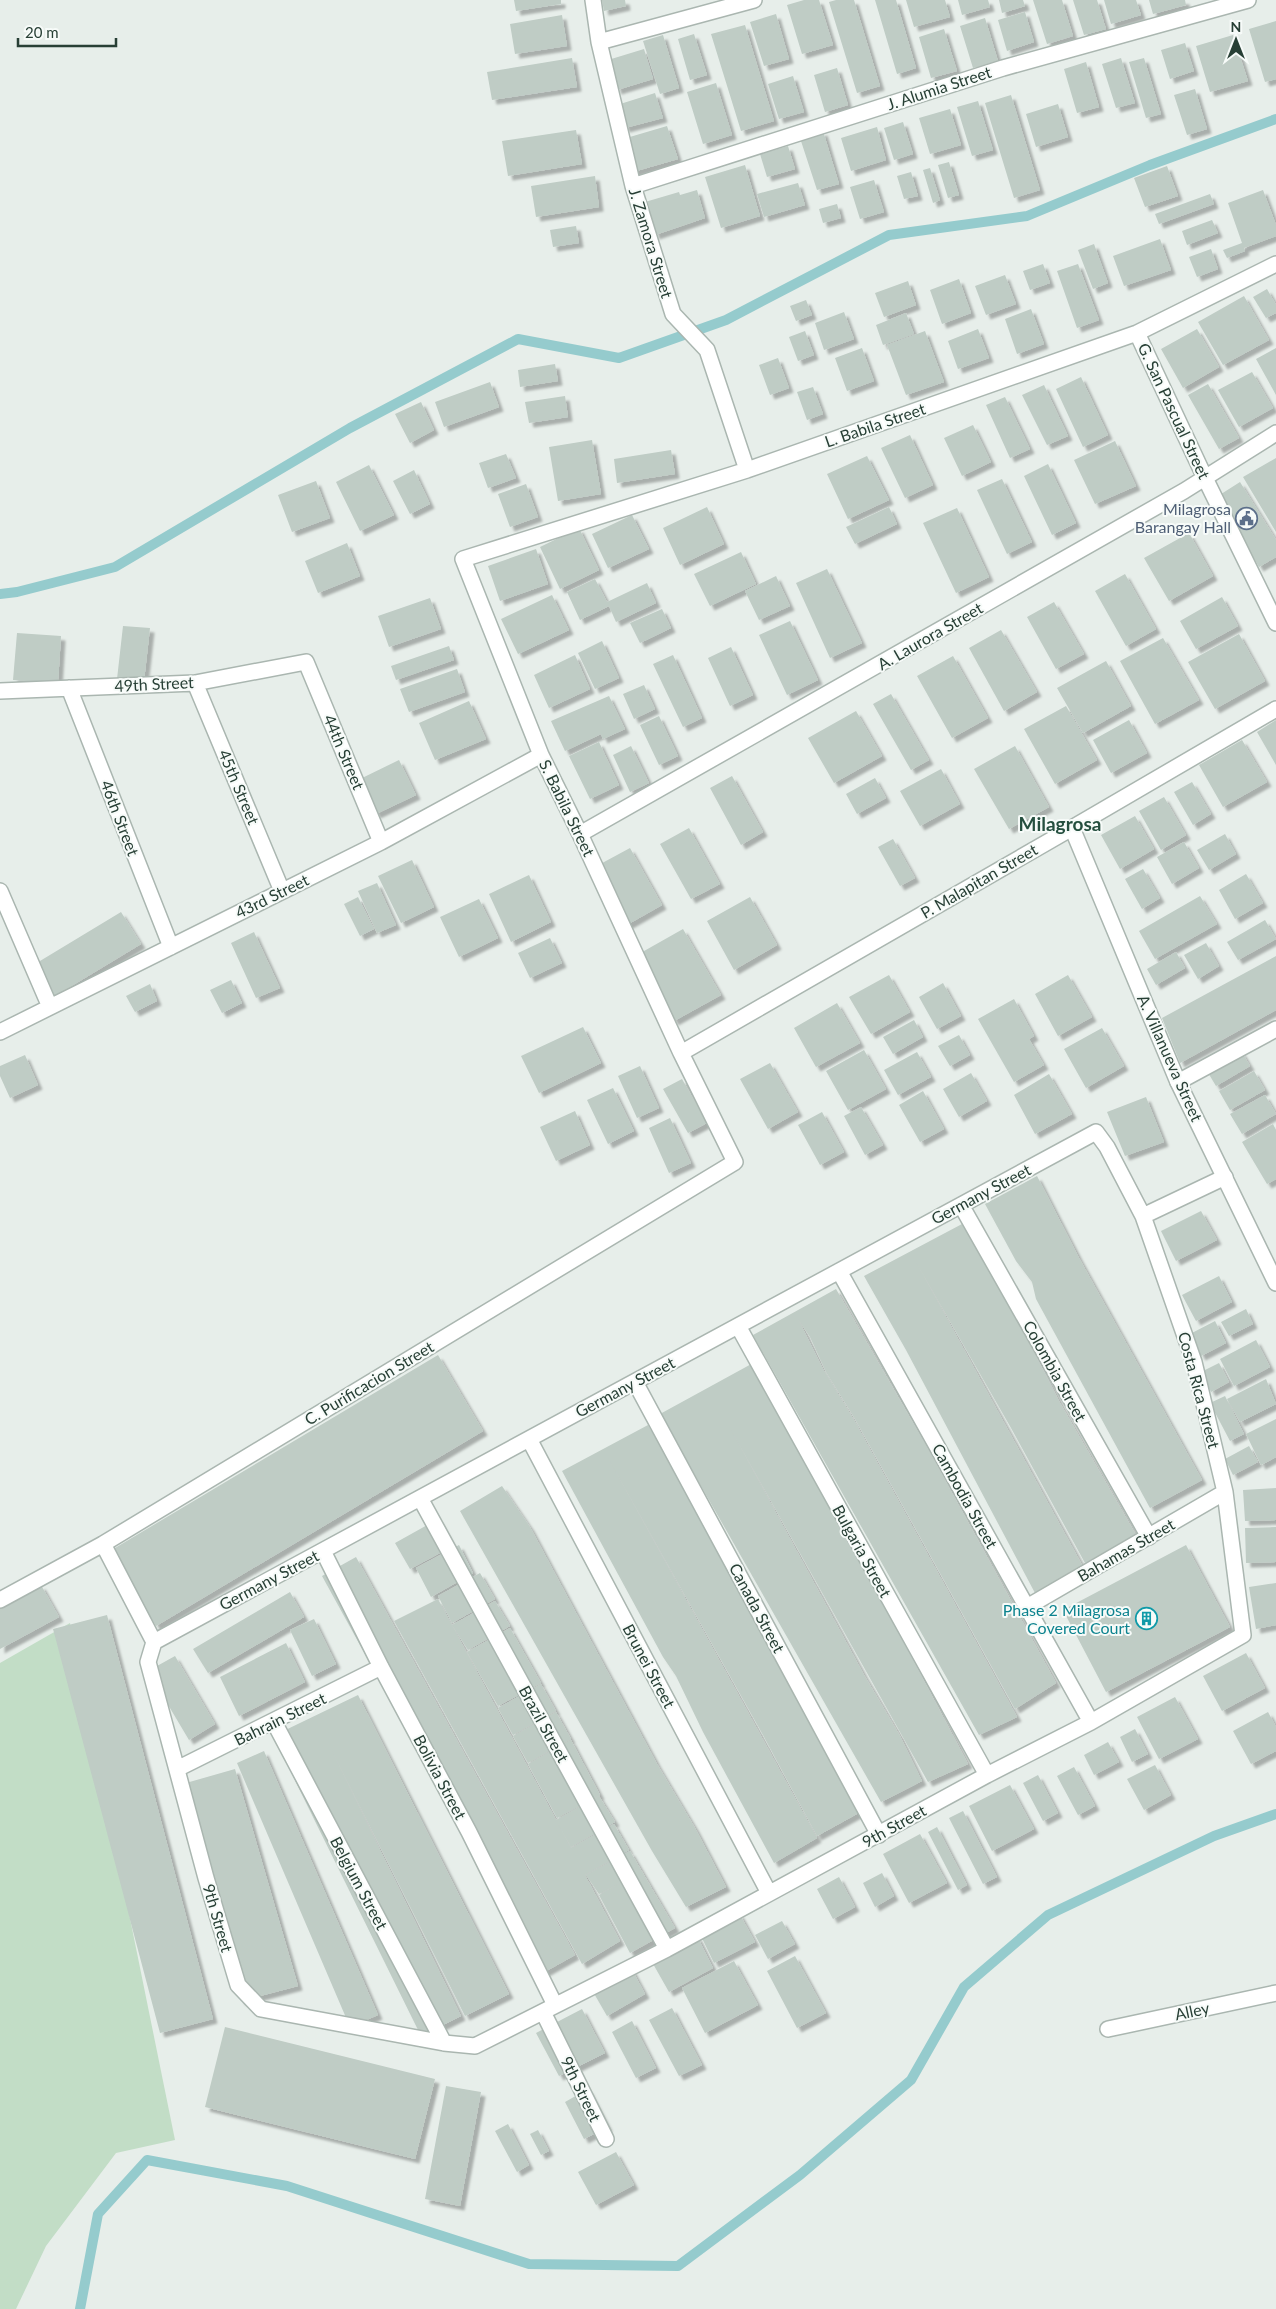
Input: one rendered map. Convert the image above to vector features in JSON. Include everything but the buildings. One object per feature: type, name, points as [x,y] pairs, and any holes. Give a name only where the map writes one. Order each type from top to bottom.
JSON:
[{"type":"street","name":"J. Zamora Street","points":[[593,0],[600,42],[633,186],[673,314],[706,350],[747,470]]},
{"type":"street","points":[[600,42],[754,0]]},
{"type":"street","name":"J. Alumia Street","points":[[633,186],[1003,68],[1248,0]]},
{"type":"street","name":"L. Babila Street","points":[[463,558],[747,470],[1138,333],[1276,264]]},
{"type":"street","name":"G. San Pascual Street","points":[[1138,333],[1205,478],[1276,623]]},
{"type":"street","name":"A. Laurora Street","points":[[580,834],[1205,478],[1276,433]]},
{"type":"street","name":"S. Babila Street","points":[[463,558],[541,755],[580,834],[681,1053],[735,1162]]},
{"type":"street","name":"49th Street","points":[[0,691],[195,683],[306,662]]},
{"type":"street","name":"44th Street","points":[[306,662],[381,842]]},
{"type":"street","name":"45th Street","points":[[195,683],[282,891]]},
{"type":"street","name":"46th Street","points":[[69,688],[171,947]]},
{"type":"street","name":"P. Malapitan Street","points":[[681,1053],[1276,709]]},
{"type":"street","name":"43rd Street","points":[[0,1032],[381,842],[541,755]]},
{"type":"street","name":"A. Villanueva Street","points":[[1072,828],[1178,1082],[1276,1283]]},
{"type":"street","points":[[0,891],[50,1007]]},
{"type":"street","points":[[1178,1082],[1275,1033]]},
{"type":"street","name":"Germany Street","points":[[154,1642],[1096,1132]]},
{"type":"street","name":"Costa Rica Street","points":[[1096,1132],[1107,1147],[1143,1216],[1194,1362],[1225,1492],[1243,1635]]},
{"type":"street","name":"C. Purificacion Street","points":[[0,1600],[102,1544],[735,1162]]},
{"type":"street","points":[[1143,1216],[1225,1177]]},
{"type":"street","name":"Colombia Street","points":[[961,1205],[1149,1537]]},
{"type":"street","name":"Cambodia Street","points":[[840,1271],[1091,1722]]},
{"type":"street","name":"Bulgaria Street","points":[[738,1326],[987,1775]]},
{"type":"street","name":"Canada Street","points":[[635,1382],[879,1835]]},
{"type":"street","name":"Brunei Street","points":[[529,1439],[769,1893]]},
{"type":"street","name":"Bahamas Street","points":[[1027,1607],[1225,1492]]},
{"type":"street","name":"Brazil Street","points":[[420,1498],[668,1949]]},
{"type":"street","points":[[102,1544],[154,1642]]},
{"type":"street","name":"Bolivia Street","points":[[322,1551],[381,1668],[469,1832],[549,2008]]},
{"type":"street","name":"9th Street","points":[[154,1642],[148,1662],[206,1878],[238,1985],[261,2009],[444,2043],[476,2046],[668,1949],[987,1775],[1091,1722],[1243,1635]]},
{"type":"street","name":"Bahrain Street","points":[[178,1769],[381,1668]]},
{"type":"street","name":"Belgium Street","points":[[274,1722],[444,2043]]},
{"type":"street","name":"Alley","points":[[1108,2029],[1276,1993]]},
{"type":"street","name":"9th Street","points":[[549,2008],[606,2139]]},
{"type":"green space","points":[[70,1623],[175,2140],[116,2153],[46,2246],[16,2309],[0,2309],[0,1663]]},
{"type":"waterway","points":[[0,594],[17,592],[115,567],[350,428],[518,339],[619,358],[726,320],[889,235],[1027,216],[1150,165],[1276,119]]},
{"type":"waterway","points":[[80,2309],[98,2214],[147,2160],[287,2186],[529,2264],[678,2266],[800,2175],[911,2080],[964,1987],[1048,1915],[1214,1836],[1276,1814]]},
{"type":"place","name":"Milagrosa Barangay Hall","points":[[1247,518]]},
{"type":"place","name":"Phase 2 Milagrosa Covered Court","points":[[1146,1619]]},
{"type":"district","name":"Milagrosa","points":[[1060,824]]}]
